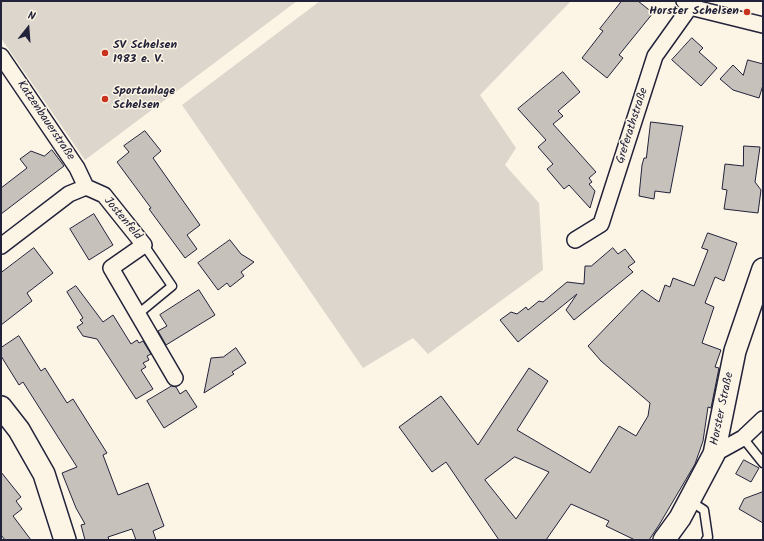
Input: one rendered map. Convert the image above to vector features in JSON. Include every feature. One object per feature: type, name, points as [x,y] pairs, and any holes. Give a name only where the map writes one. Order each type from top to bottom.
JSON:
[{"type":"street","points":[[687,4],[763,25]]},
{"type":"street","name":"Greferathstraße","points":[[575,240],[601,224],[656,56],[687,4]]},
{"type":"street","name":"Katzenbauerstraße","points":[[1,56],[77,168],[86,187]]},
{"type":"street","points":[[1,246],[69,194],[86,187]]},
{"type":"street","name":"Jostenfeld","points":[[86,187],[104,195],[144,245],[111,268],[175,378]]},
{"type":"street","name":"Horster Straße","points":[[664,540],[680,518],[714,454],[735,351],[763,269]]},
{"type":"street","points":[[1,407],[19,430],[44,474],[65,540]]},
{"type":"street","points":[[714,454],[743,438],[763,419]]},
{"type":"lane","points":[[138,314],[172,286],[144,245]]},
{"type":"lane","points":[[743,438],[763,463]]},
{"type":"lane","points":[[689,501],[704,510],[708,537],[706,540]]},
{"type":"shaded area","name":"Sportanlage Schelsen","points":[[1,1],[297,1],[85,160],[1,38]]},
{"type":"shaded area","points":[[320,1],[571,1],[480,95],[516,148],[505,165],[539,203],[543,270],[428,354],[413,338],[363,368],[182,105]]},
{"type":"building","points":[[622,1],[638,1],[653,13],[619,55],[623,58],[607,78],[582,58],[603,31],[600,29]]},
{"type":"building","points":[[692,38],[703,48],[699,52],[717,68],[701,86],[672,60]]},
{"type":"building","points":[[748,60],[763,64],[763,85],[759,98],[733,90],[720,79],[733,65],[743,75]]},
{"type":"building","points":[[563,72],[580,92],[558,111],[563,116],[553,124],[596,172],[589,178],[592,182],[589,184],[595,191],[590,208],[569,185],[564,189],[547,169],[553,164],[538,147],[546,140],[518,109]]},
{"type":"building","points":[[651,122],[683,126],[670,193],[655,191],[654,199],[639,196],[642,165],[644,158],[646,158]]},
{"type":"building","points":[[145,131],[161,151],[153,158],[200,225],[187,235],[197,249],[185,258],[117,162],[129,152],[124,146]]},
{"type":"building","points":[[744,146],[760,147],[755,182],[761,190],[758,213],[724,209],[727,190],[722,189],[725,164],[743,166]]},
{"type":"building","points":[[52,150],[64,166],[1,214],[1,188],[27,168],[20,159],[31,151],[44,156]]},
{"type":"building","points":[[94,214],[113,245],[89,260],[70,229]]},
{"type":"building","points":[[708,233],[737,243],[724,281],[715,277],[705,303],[714,307],[702,343],[721,350],[715,367],[719,368],[711,408],[708,407],[703,441],[695,464],[649,540],[635,540],[606,526],[609,521],[571,504],[546,540],[499,540],[446,462],[432,472],[399,427],[441,396],[478,445],[529,368],[548,381],[517,430],[590,473],[619,426],[636,436],[648,416],[650,403],[601,361],[588,346],[642,290],[659,302],[665,285],[670,287],[673,278],[694,286],[708,250],[702,248]],"holes":[[[515,457],[549,472],[516,519],[485,480]]]},
{"type":"building","points":[[230,240],[241,254],[254,262],[241,272],[244,276],[230,287],[227,283],[218,290],[198,263]]},
{"type":"building","points":[[34,248],[53,273],[27,293],[32,301],[1,325],[1,273]]},
{"type":"building","points":[[613,248],[618,254],[625,249],[635,262],[628,267],[633,272],[574,320],[566,310],[577,294],[518,342],[500,320],[511,312],[517,314],[526,307],[528,310],[539,301],[543,302],[567,282],[584,284],[585,266],[591,266]]},
{"type":"building","points":[[76,286],[103,322],[113,315],[131,344],[137,340],[139,343],[143,341],[151,354],[147,356],[149,360],[143,363],[146,367],[141,370],[153,389],[136,399],[97,339],[83,336],[77,327],[83,323],[80,320],[83,318],[67,292]]},
{"type":"building","points":[[199,290],[215,315],[166,345],[158,331],[167,326],[160,315]]},
{"type":"building","points":[[19,336],[41,371],[45,368],[67,403],[73,399],[107,453],[103,455],[118,495],[148,483],[164,526],[153,531],[156,540],[136,540],[132,529],[108,537],[109,540],[85,540],[81,525],[85,524],[76,508],[62,473],[77,467],[23,382],[19,385],[1,356],[1,348]]},
{"type":"building","points":[[236,348],[246,363],[232,372],[234,374],[204,393],[211,358],[223,357]]},
{"type":"building","points":[[172,386],[176,387],[180,394],[186,390],[197,407],[164,428],[147,401]]},
{"type":"building","points":[[744,460],[759,468],[751,482],[736,474]]},
{"type":"building","points":[[1,472],[21,497],[16,501],[22,509],[13,516],[31,540],[5,540],[1,535]]},
{"type":"building","points":[[763,492],[763,523],[739,509],[744,499]]},
{"type":"place","name":"Horster Schelsen","points":[[747,12]]},
{"type":"place","name":"SV Schelsen 1983 e. V.","points":[[105,53]]},
{"type":"place","name":"Sportanlage Schelsen","points":[[105,99]]}]
